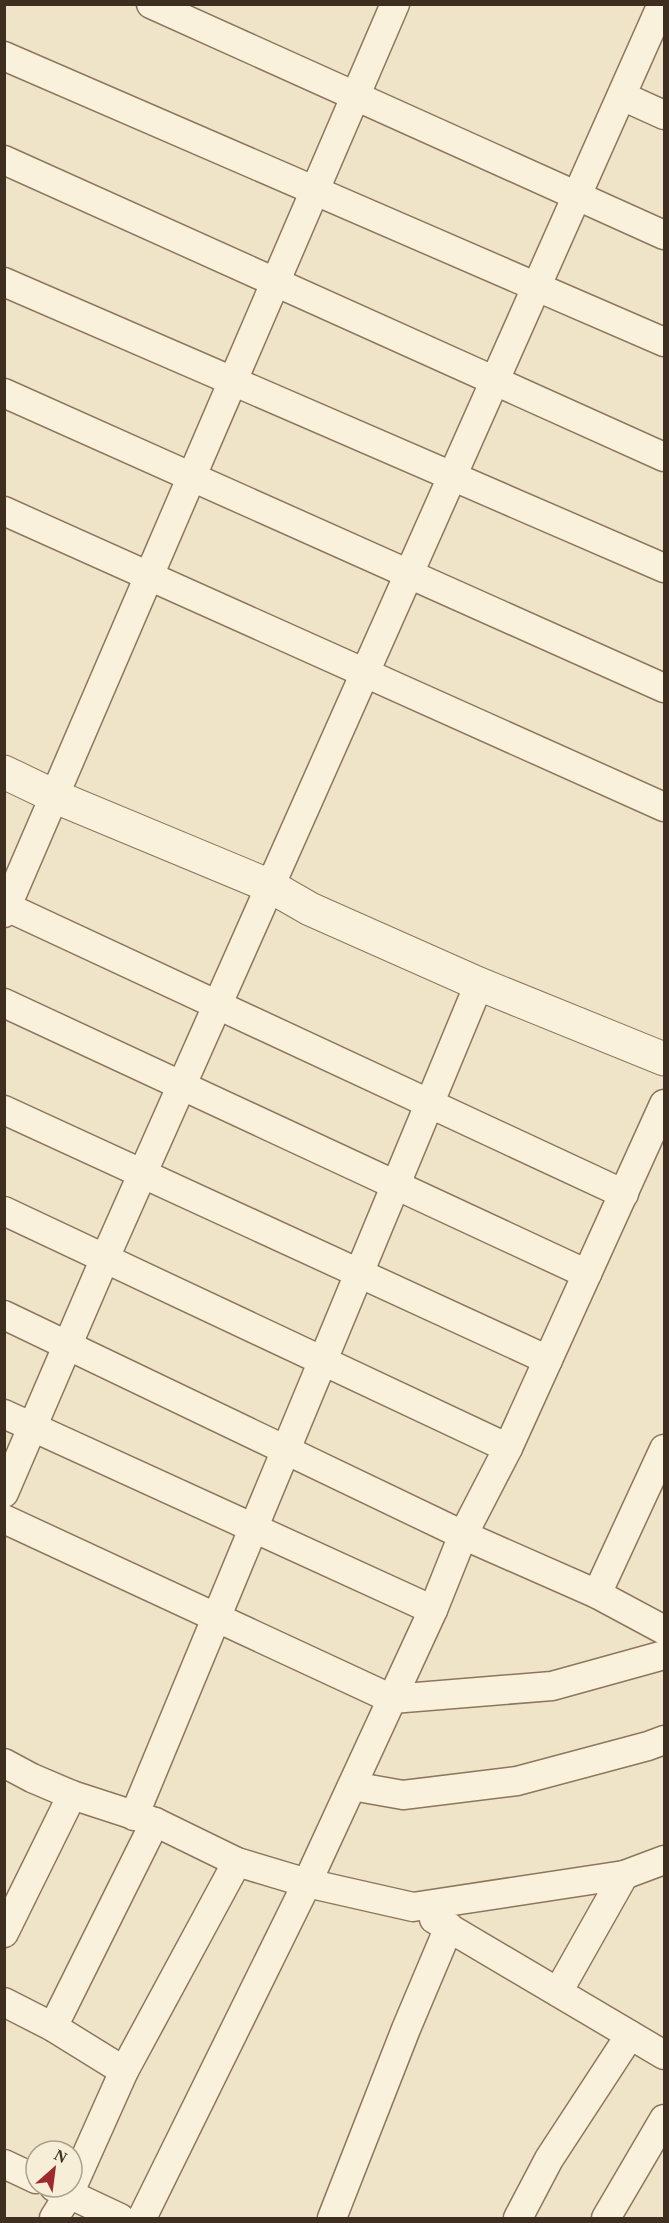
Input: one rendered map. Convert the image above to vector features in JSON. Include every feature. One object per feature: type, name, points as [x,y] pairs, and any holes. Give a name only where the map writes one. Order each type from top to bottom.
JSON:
[{"type":"street","points":[[151,4],[664,236]]},
{"type":"street","points":[[395,4],[6,910],[624,1194]]},
{"type":"street","points":[[4,1493],[142,1174],[660,7]]},
{"type":"street","points":[[4,56],[315,192],[537,285],[664,342]]},
{"type":"street","points":[[622,96],[664,115]]},
{"type":"street","points":[[4,160],[664,458]]},
{"type":"street","points":[[4,282],[664,568]]},
{"type":"street","points":[[4,393],[664,688]]},
{"type":"street","points":[[4,511],[664,807]]},
{"type":"street","points":[[4,772],[270,886],[310,909],[479,984],[664,1059]]},
{"type":"street","points":[[53,2027],[145,1819],[217,1617],[479,984]]},
{"type":"street","points":[[4,1003],[587,1275]]},
{"type":"street","points":[[142,2218],[307,1883],[433,1610],[463,1535],[508,1448],[664,1104]]},
{"type":"street","points":[[4,1110],[548,1360]]},
{"type":"street","points":[[4,1211],[508,1448]]},
{"type":"street","points":[[4,1316],[67,1344],[463,1535],[597,1594],[664,1630]]},
{"type":"street","points":[[4,1414],[433,1610]]},
{"type":"street","points":[[597,1594],[664,1449]]},
{"type":"street","points":[[4,1519],[392,1699],[552,1686],[664,1654]]},
{"type":"street","points":[[352,1785],[403,1795],[517,1781],[664,1740]]},
{"type":"street","points":[[4,1763],[72,1795],[145,1819],[237,1862],[307,1883],[413,1907],[664,2055]]},
{"type":"street","points":[[4,1933],[72,1795]]},
{"type":"street","points":[[413,1907],[624,1875],[664,1860]]},
{"type":"street","points":[[84,2148],[237,1862]]},
{"type":"street","points":[[558,1992],[624,1875]]},
{"type":"street","points":[[332,2218],[448,1927]]},
{"type":"street","points":[[4,2002],[53,2027],[124,2071]]},
{"type":"street","points":[[518,2218],[549,2159],[630,2035]]},
{"type":"street","points":[[606,2218],[664,2119]]},
{"type":"street","points":[[4,2164],[24,2173]]},
{"type":"street","points":[[54,2218],[60,2199]]},
{"type":"street","points":[[79,2199],[120,2218]]}]
